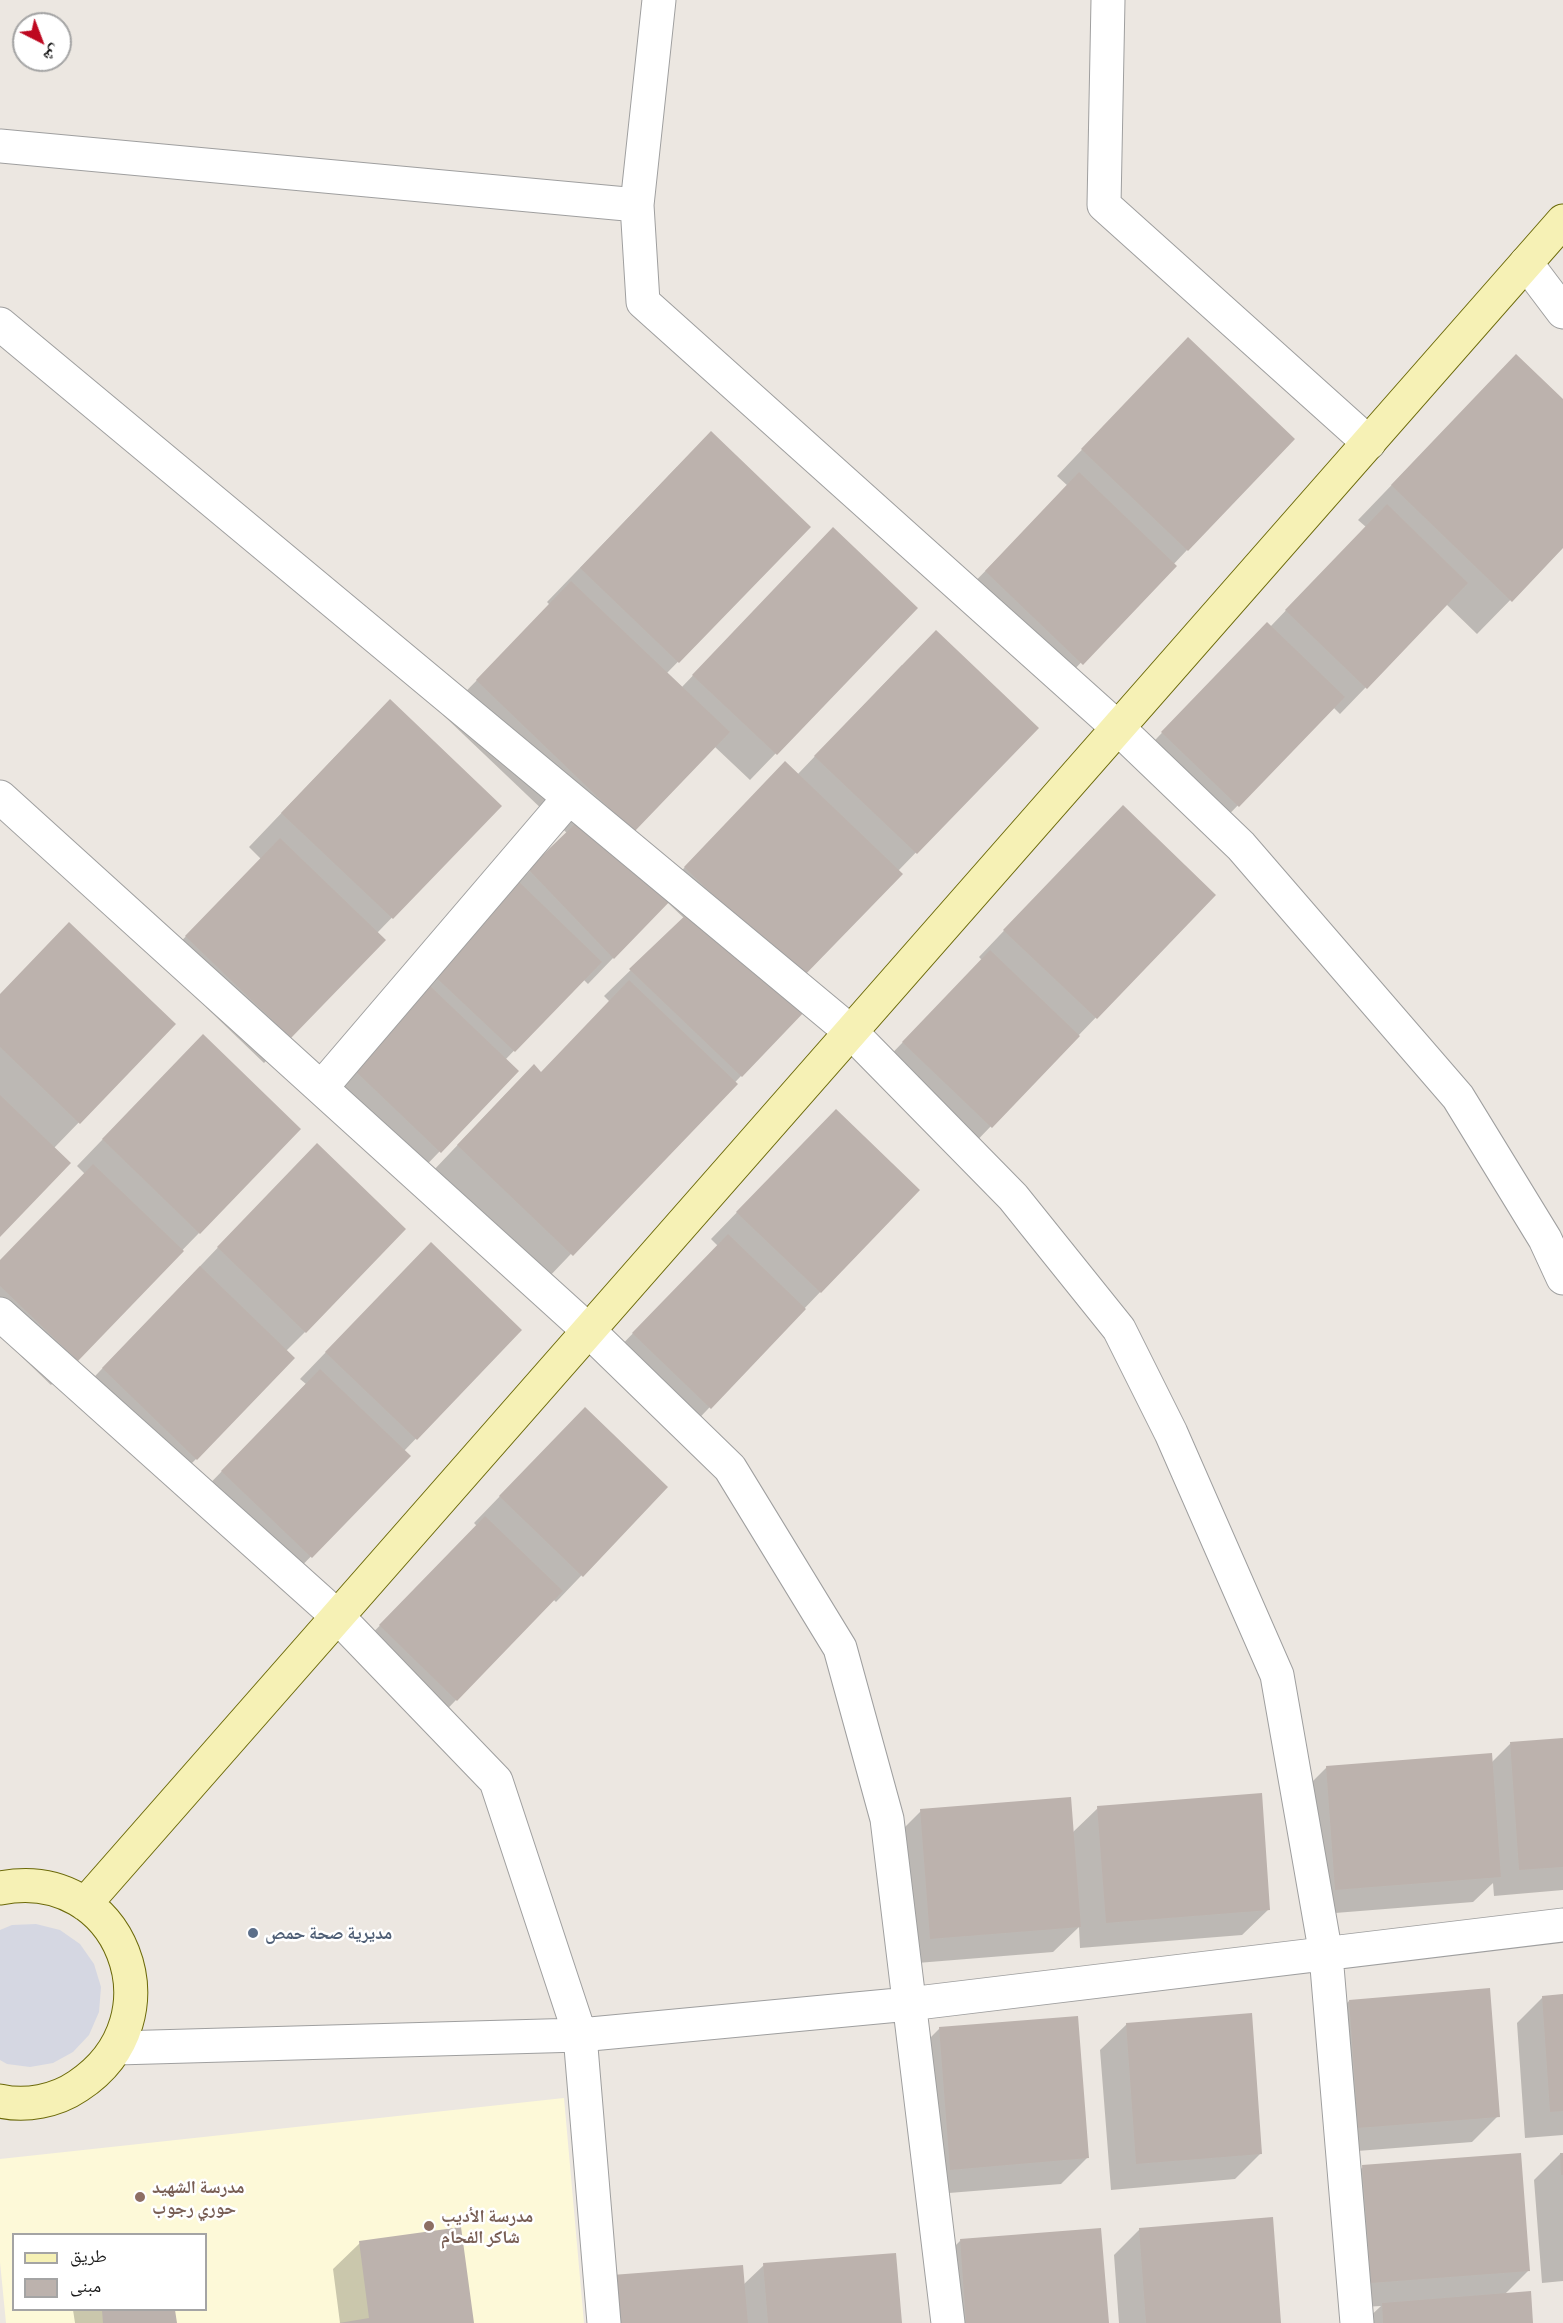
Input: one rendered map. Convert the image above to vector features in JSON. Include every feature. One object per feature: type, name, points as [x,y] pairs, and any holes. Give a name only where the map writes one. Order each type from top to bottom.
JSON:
[{"type":"main road","points":[[85,1904],[1563,222]]},
{"type":"main road","points":[[0,1888],[18,1885],[54,1889],[85,1904],[109,1926],[125,1954],[132,1986],[129,2018],[117,2048],[96,2074],[68,2093],[36,2103],[0,2101]]},
{"type":"street","points":[[659,0],[637,205],[642,302],[1118,728],[1241,846],[1458,1097],[1554,1235],[1563,1278]]},
{"type":"street","points":[[1108,0],[1104,205],[1369,443]]},
{"type":"street","points":[[0,146],[637,205]]},
{"type":"street","points":[[1526,263],[1563,312]]},
{"type":"street","points":[[0,324],[851,1032],[1013,1197],[1119,1329],[1171,1432],[1277,1675],[1326,1955],[1357,2323]]},
{"type":"street","points":[[0,797],[589,1331],[730,1468],[840,1648],[887,1819],[948,2323]]},
{"type":"street","points":[[321,1088],[569,798]]},
{"type":"street","points":[[0,1314],[338,1617],[496,1781],[580,2035],[604,2323]]},
{"type":"street","points":[[117,2048],[580,2035],[909,2004],[1563,1925]]},
{"type":"shaded area","points":[[36,1924],[60,1930],[80,1944],[94,1964],[101,1987],[99,2012],[89,2035],[73,2052],[53,2063],[30,2067],[7,2064],[0,2060],[0,1930],[12,1925]]},
{"type":"shaded area","name":"مدرسة الأديب شاكر الفحام","points":[[564,2098],[584,2323],[6,2323],[0,2262],[0,2159]]},
{"type":"building","points":[[1188,337],[1295,439],[1188,551],[1081,449]]},
{"type":"building","points":[[1516,354],[1563,399],[1563,548],[1512,602],[1391,485]]},
{"type":"building","points":[[711,431],[811,527],[679,663],[580,568]]},
{"type":"building","points":[[1079,472],[1177,566],[1083,665],[985,571]]},
{"type":"building","points":[[1387,504],[1468,583],[1367,689],[1285,610]]},
{"type":"building","points":[[833,527],[918,608],[777,755],[692,675]]},
{"type":"building","points":[[571,581],[730,732],[634,832],[476,680]]},
{"type":"building","points":[[1267,622],[1345,697],[1239,807],[1161,732]]},
{"type":"building","points":[[936,630],[1039,728],[917,854],[814,756]]},
{"type":"building","points":[[390,699],[502,806],[393,919],[281,813]]},
{"type":"building","points":[[785,761],[903,874],[801,979],[684,867]]},
{"type":"building","points":[[1123,805],[1216,895],[1097,1019],[1003,930]]},
{"type":"building","points":[[577,822],[673,898],[614,959],[528,869]]},
{"type":"building","points":[[280,838],[386,940],[291,1038],[185,936]]},
{"type":"building","points":[[514,877],[602,962],[515,1052],[426,968]]},
{"type":"building","points":[[692,909],[807,1009],[742,1077],[629,969]]},
{"type":"building","points":[[69,922],[176,1024],[80,1124],[0,1047],[0,994]]},
{"type":"building","points":[[990,950],[1080,1036],[992,1128],[902,1042]]},
{"type":"building","points":[[629,980],[738,1084],[573,1256],[457,1145],[534,1064],[541,1072]]},
{"type":"building","points":[[428,984],[519,1071],[441,1153],[350,1066]]},
{"type":"building","points":[[203,1034],[301,1129],[200,1234],[102,1139]]},
{"type":"building","points":[[0,1095],[71,1163],[0,1237]]},
{"type":"building","points":[[836,1109],[920,1190],[821,1293],[736,1212]]},
{"type":"building","points":[[317,1143],[406,1229],[306,1333],[217,1247]]},
{"type":"building","points":[[93,1164],[184,1251],[78,1361],[0,1286],[0,1260]]},
{"type":"building","points":[[728,1234],[806,1309],[711,1409],[632,1333]]},
{"type":"building","points":[[431,1242],[522,1330],[417,1440],[325,1352]]},
{"type":"building","points":[[200,1266],[295,1358],[197,1460],[102,1368]]},
{"type":"building","points":[[320,1369],[411,1456],[312,1558],[221,1471]]},
{"type":"building","points":[[585,1407],[668,1487],[583,1577],[499,1496]]},
{"type":"building","points":[[485,1516],[563,1591],[457,1701],[379,1625]]},
{"type":"building","points":[[1563,1738],[1563,1867],[1519,1870],[1510,1742]]},
{"type":"building","points":[[1492,1753],[1501,1877],[1335,1890],[1326,1766]]},
{"type":"building","points":[[1262,1793],[1270,1910],[1106,1923],[1097,1806]]},
{"type":"building","points":[[1071,1797],[1081,1927],[930,1939],[920,1809]]},
{"type":"building","points":[[1490,1988],[1500,2117],[1358,2128],[1349,2000]]},
{"type":"building","points":[[1563,1994],[1563,2111],[1550,2112],[1542,1996]]},
{"type":"building","points":[[1252,2013],[1262,2154],[1136,2164],[1126,2023]]},
{"type":"building","points":[[1078,2016],[1089,2158],[950,2170],[939,2027]]},
{"type":"building","points":[[1521,2153],[1530,2271],[1371,2283],[1362,2165]]},
{"type":"building","points":[[1560,2153],[1563,2153],[1563,2175],[1561,2175]]},
{"type":"building","points":[[1273,2217],[1281,2323],[1146,2323],[1139,2228]]},
{"type":"building","points":[[461,2227],[474,2323],[339,2323],[369,2318],[359,2241]]},
{"type":"building","points":[[1101,2228],[1109,2323],[966,2323],[960,2239]]},
{"type":"building","points":[[896,2253],[902,2323],[768,2323],[763,2263]]},
{"type":"building","points":[[743,2265],[748,2323],[616,2323],[612,2275]]},
{"type":"building","points":[[1531,2291],[1533,2323],[1383,2323],[1382,2303]]},
{"type":"building","points":[[102,2311],[175,2311],[177,2323],[103,2323]]},
{"type":"place","name":"مديرية صحة حمص","points":[[253,1933]]},
{"type":"place","name":"مدرسة الشهيد حوري رجوب","points":[[140,2197]]},
{"type":"place","name":"مدرسة الأديب شاكر الفحام","points":[[429,2226]]}]
